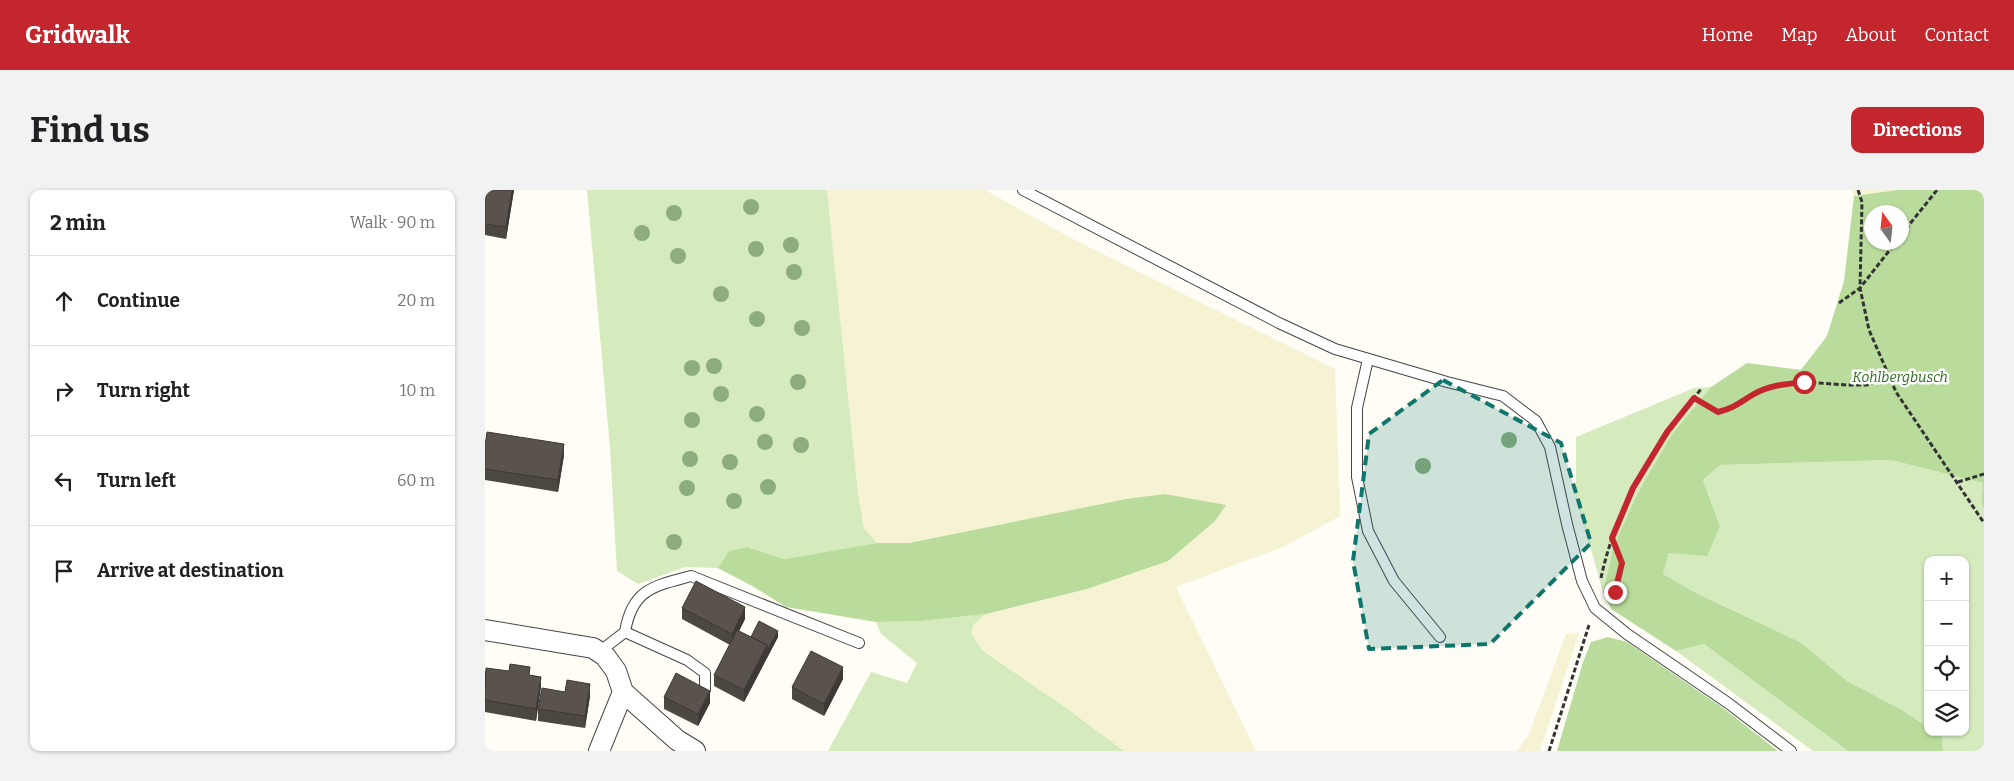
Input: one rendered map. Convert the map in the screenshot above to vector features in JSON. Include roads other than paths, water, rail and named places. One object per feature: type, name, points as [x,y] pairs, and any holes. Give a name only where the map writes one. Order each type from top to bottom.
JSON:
[{"type":"street","points":[[485,630],[593,648],[605,656],[616,671],[623,692],[677,740],[695,751]]},
{"type":"street","points":[[599,751],[623,692]]},
{"type":"lane","points":[[1023,190],[1279,323],[1335,349],[1447,382],[1503,396],[1536,421],[1551,447],[1567,524],[1582,581],[1595,608],[1606,618],[1728,703],[1791,751]]},
{"type":"lane","points":[[1368,359],[1357,408],[1357,477],[1368,531],[1394,581],[1439,637]]},
{"type":"lane","points":[[599,652],[625,632],[627,618],[642,593],[665,583],[691,576],[859,643]]},
{"type":"lane","points":[[625,632],[687,660],[705,673],[705,690]]},
{"type":"park label","name":"Kohlbergbusch","points":[[1900,377]]}]
